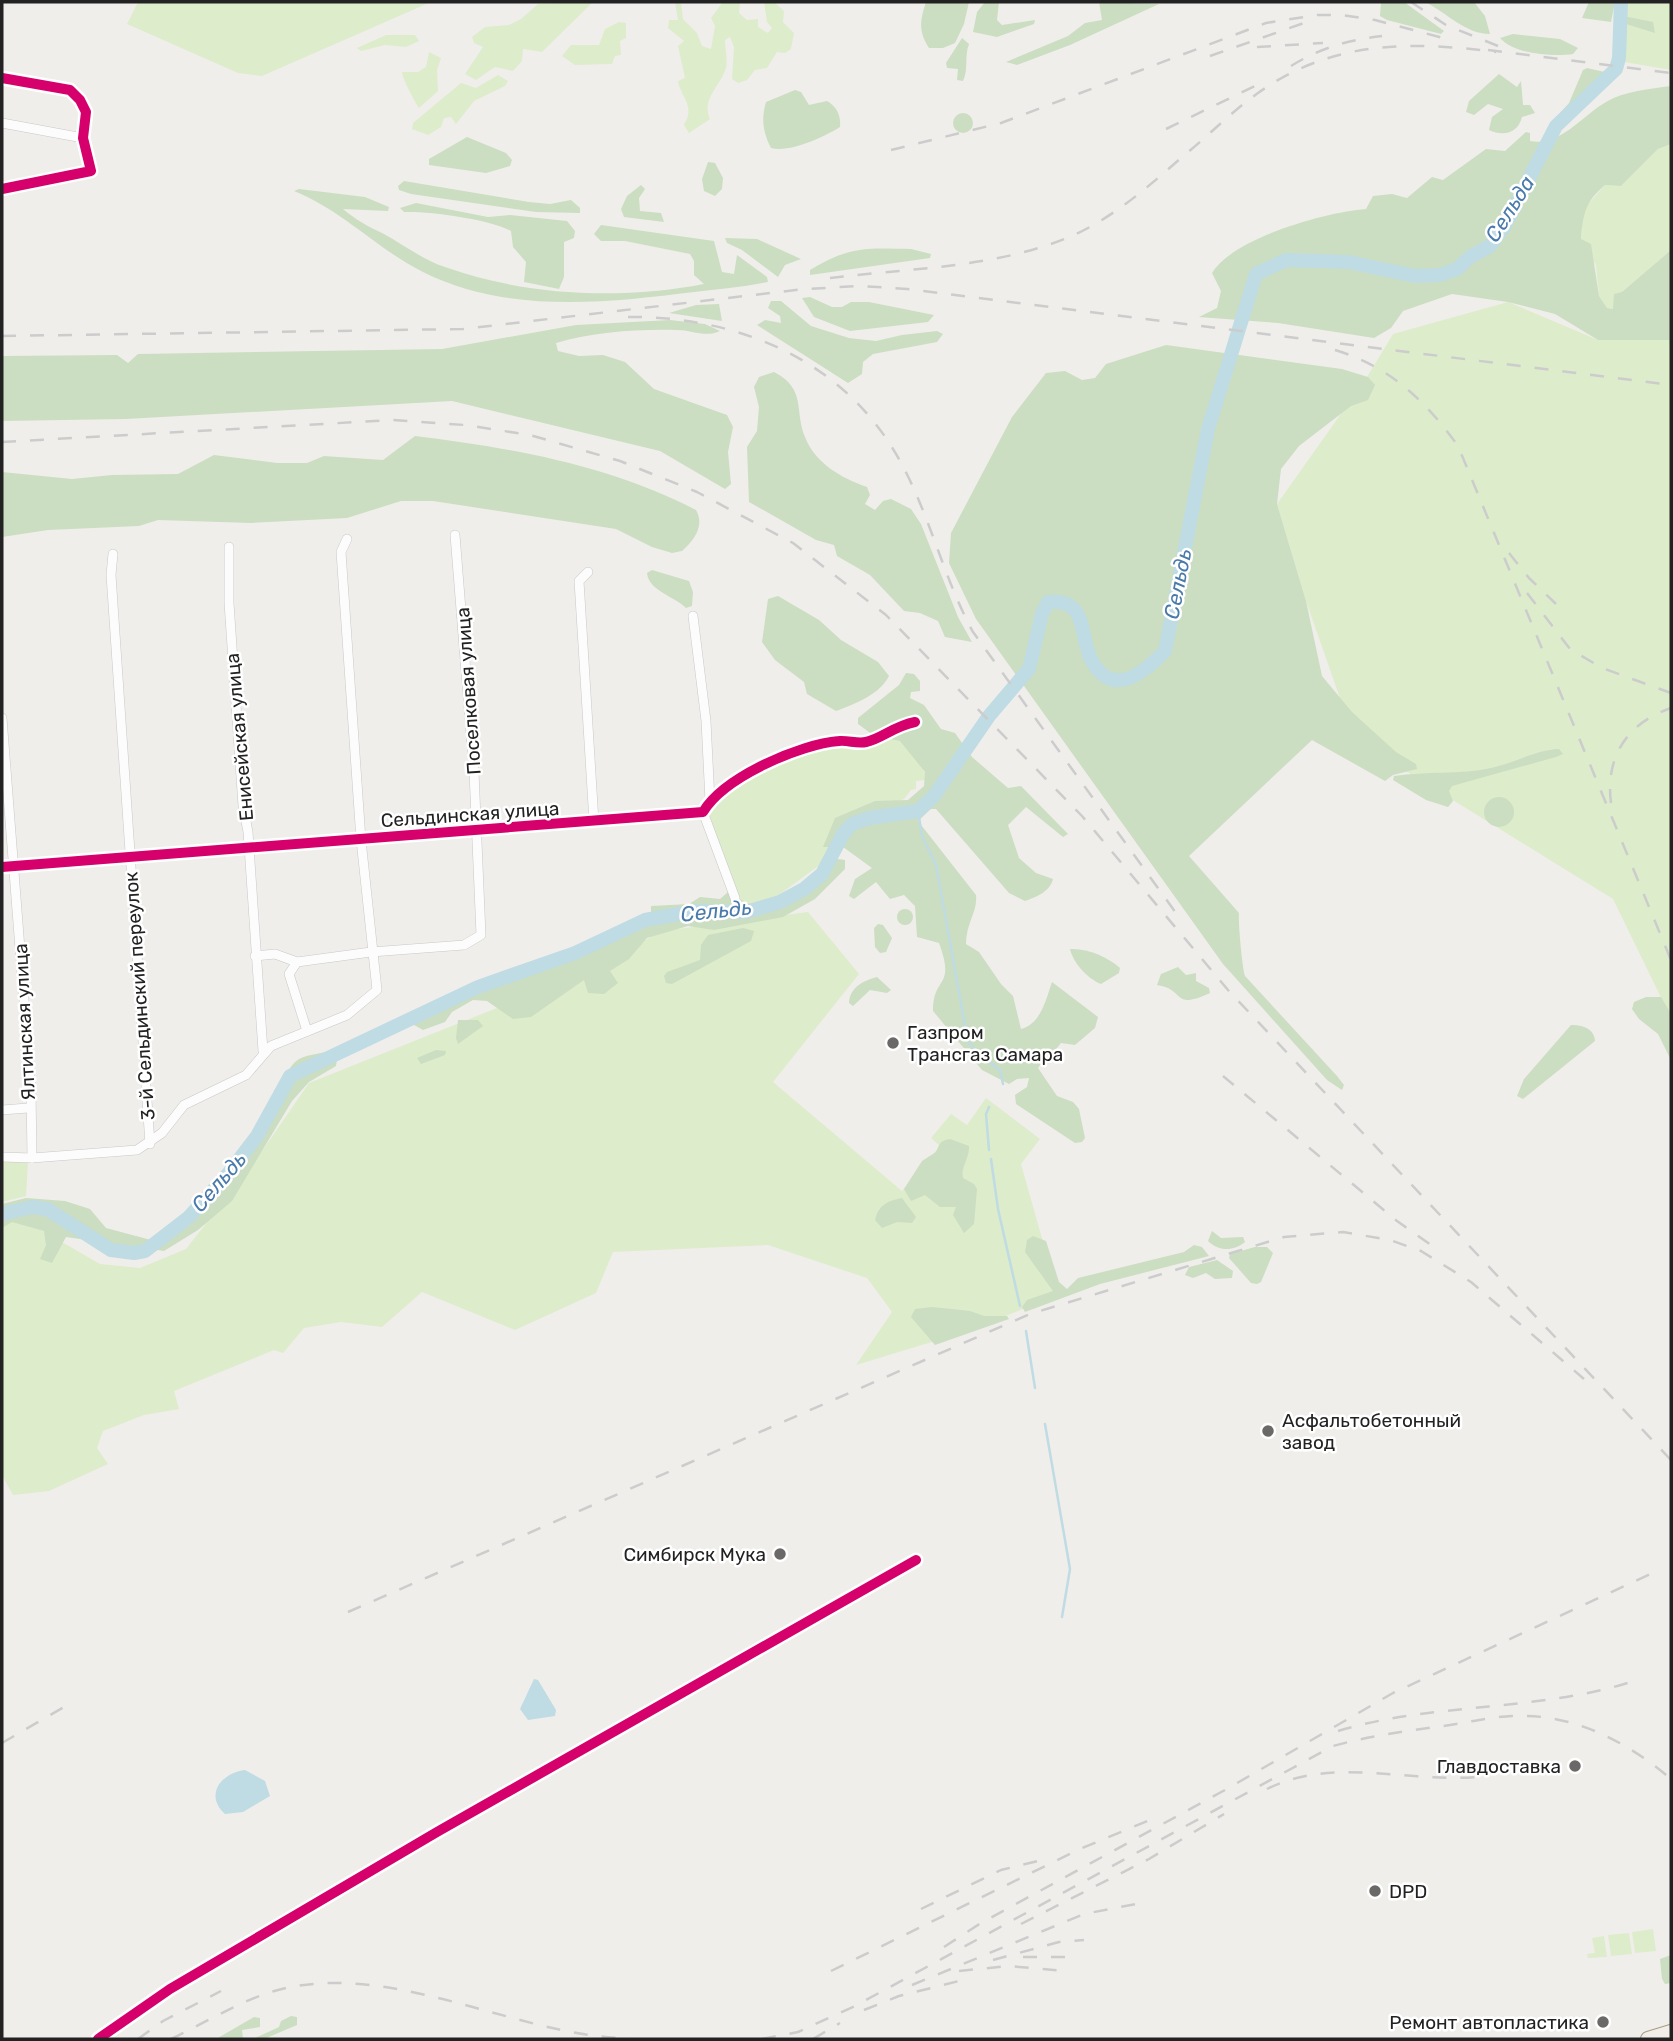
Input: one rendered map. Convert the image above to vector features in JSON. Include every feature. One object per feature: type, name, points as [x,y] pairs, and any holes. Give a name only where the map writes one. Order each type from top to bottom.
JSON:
[{"type":"main road","points":[[1648,2039],[1671,2032]]},
{"type":"street","points":[[2,78],[70,90],[80,100],[86,113],[83,138],[91,171],[2,189]]},
{"type":"street","points":[[2,123],[83,138]]},
{"type":"street","name":"Поселковая улица","points":[[372,952],[464,945],[478,939],[482,931],[456,535]]},
{"type":"street","points":[[2,1157],[32,1158],[137,1150],[150,1144],[162,1133],[184,1105],[218,1087],[233,1084],[246,1075],[263,1051],[347,1015],[377,990],[361,840],[341,552],[347,539]]},
{"type":"street","name":"Енисейская улица","points":[[229,547],[230,616],[263,1051]]},
{"type":"street","name":"3-й Сельдинский переулок","points":[[113,554],[111,575],[150,1144]]},
{"type":"street","points":[[588,572],[579,581],[594,822]]},
{"type":"street","points":[[692,616],[706,721],[710,801]]},
{"type":"street","name":"Ялтинская улица","points":[[2,718],[15,866],[32,1158]]},
{"type":"street","points":[[735,898],[703,812],[710,801],[743,778],[797,750],[839,741],[871,741],[883,732],[915,722]]},
{"type":"street","name":"Сельдинская улица","points":[[2,867],[703,812]]},
{"type":"street","points":[[255,956],[275,954],[297,962],[372,952]]},
{"type":"street","points":[[297,962],[289,974],[307,1031]]},
{"type":"street","points":[[2,1110],[29,1108]]},
{"type":"street","points":[[98,2039],[170,1989],[437,1832],[916,1560]]},
{"type":"green space","points":[[138,2],[431,2],[262,76],[238,73],[127,24]]},
{"type":"green space","points":[[593,2],[542,52],[523,49],[522,61],[513,71],[495,67],[476,80],[465,74],[483,47],[474,43],[472,37],[485,27],[509,25],[521,19],[538,4]]},
{"type":"green space","points":[[675,2],[681,2],[683,19],[697,33],[702,46],[711,49],[715,26],[711,18],[723,2],[740,2],[739,13],[747,20],[758,19],[758,27],[768,33],[772,28],[767,22],[764,2],[774,2],[784,11],[783,22],[794,33],[791,49],[785,53],[777,52],[767,68],[755,70],[747,80],[738,83],[732,79],[734,47],[730,37],[725,40],[726,68],[708,105],[710,119],[689,133],[684,125],[688,106],[678,81],[685,78],[678,46],[684,41],[668,28],[669,20],[678,20]]},
{"type":"green space","points":[[926,2],[969,2],[964,24],[955,43],[943,48],[929,48],[921,25]]},
{"type":"green space","points":[[985,2],[999,2],[997,20],[1002,25],[1035,20],[1034,24],[997,37],[973,32],[977,12]]},
{"type":"green space","points":[[1099,2],[1159,4],[1070,45],[1017,65],[1006,62],[1068,36],[1085,23],[1102,20]]},
{"type":"green space","points":[[1381,2],[1404,2],[1444,31],[1441,34],[1387,20],[1380,16]]},
{"type":"green space","points":[[1425,2],[1474,2],[1485,16],[1490,34],[1464,27]]},
{"type":"green space","points":[[1589,2],[1615,2],[1611,22],[1582,18]]},
{"type":"green space","points":[[1627,2],[1671,4],[1671,70],[1624,62]]},
{"type":"green space","points":[[1628,17],[1653,22],[1655,33],[1623,23],[1622,19]]},
{"type":"green space","points":[[619,22],[626,23],[626,38],[620,41],[621,55],[615,56],[612,64],[575,65],[562,56],[571,45],[599,45],[605,29]]},
{"type":"green space","points":[[1513,34],[1560,39],[1578,48],[1573,54],[1555,55],[1524,51],[1514,48],[1500,38]]},
{"type":"green space","points":[[386,35],[415,35],[419,41],[406,47],[385,45],[361,51],[357,48]]},
{"type":"green space","points":[[962,38],[969,44],[963,81],[957,80],[958,69],[947,68],[946,63]]},
{"type":"green space","points":[[429,52],[441,58],[437,70],[438,91],[419,108],[402,72],[418,72],[426,67]]},
{"type":"green space","points":[[1587,68],[1609,73],[1584,101],[1564,114],[1561,112],[1569,103],[1583,70]]},
{"type":"green space","points":[[1499,74],[1517,87],[1521,81],[1523,105],[1530,105],[1535,113],[1522,117],[1514,130],[1505,133],[1489,130],[1492,117],[1503,109],[1488,104],[1474,115],[1466,112],[1469,101]]},
{"type":"green space","points":[[498,75],[508,81],[505,86],[474,101],[456,124],[451,117],[444,118],[441,127],[428,135],[412,129],[413,123],[461,83],[476,88]]},
{"type":"green space","points":[[1671,86],[1671,144],[1658,149],[1621,186],[1605,185],[1598,191],[1586,209],[1581,239],[1591,244],[1599,296],[1607,308],[1613,309],[1614,294],[1622,292],[1671,250],[1671,340],[1598,340],[1555,314],[1508,302],[1452,294],[1403,311],[1391,328],[1374,338],[1278,323],[1199,317],[1217,308],[1221,291],[1212,273],[1223,260],[1259,238],[1305,221],[1366,209],[1373,196],[1392,194],[1407,198],[1432,177],[1443,180],[1486,149],[1505,151],[1526,132],[1530,133],[1530,141],[1551,139],[1571,129],[1613,98]]},
{"type":"green space","points":[[795,90],[801,92],[809,105],[827,101],[830,103],[838,112],[840,127],[797,146],[771,148],[764,125],[766,102]]},
{"type":"green space","points":[[963,113],[970,116],[973,123],[970,130],[963,133],[956,130],[953,123],[956,116]]},
{"type":"green space","points":[[467,137],[506,153],[512,160],[510,166],[486,173],[429,165],[429,159]]},
{"type":"green space","points":[[1671,144],[1671,250],[1622,292],[1613,309],[1607,308],[1599,296],[1596,265],[1581,239],[1583,210],[1605,185],[1621,186],[1658,149]]},
{"type":"green space","points":[[708,162],[715,163],[723,178],[722,189],[715,196],[704,191],[702,179]]},
{"type":"green space","points":[[404,181],[529,202],[550,204],[571,200],[580,208],[580,213],[536,212],[411,194],[399,190],[398,186]]},
{"type":"green space","points":[[641,185],[645,189],[639,198],[640,211],[661,213],[664,222],[624,217],[621,209],[627,196]]},
{"type":"green space","points":[[299,189],[365,197],[389,207],[388,211],[343,209],[429,260],[476,277],[508,284],[606,293],[704,284],[694,275],[694,261],[690,254],[625,241],[601,241],[594,234],[601,225],[714,241],[722,272],[734,274],[737,255],[767,277],[768,282],[591,302],[522,300],[488,294],[455,285],[406,263],[328,208],[294,191]]},
{"type":"green space","points":[[416,203],[488,217],[510,215],[567,221],[575,231],[574,238],[564,242],[564,277],[559,289],[524,282],[526,262],[513,247],[511,231],[474,219],[404,212],[400,208]]},
{"type":"green space","points":[[725,238],[757,239],[801,259],[785,265],[778,277],[742,250],[727,243]]},
{"type":"green space","points":[[911,249],[931,254],[930,258],[810,275],[810,270],[824,262],[858,250]]},
{"type":"green space","points":[[810,297],[832,307],[842,307],[851,302],[869,302],[934,315],[928,322],[850,331],[814,317],[802,298]]},
{"type":"green space","points":[[771,301],[781,301],[811,326],[849,338],[876,341],[937,331],[943,334],[937,342],[873,354],[863,362],[862,374],[848,383],[757,325],[765,320],[781,323],[780,316],[768,308]]},
{"type":"green space","points":[[1508,302],[1598,340],[1671,340],[1671,1018],[1613,899],[1401,768],[1350,727],[1306,601],[1277,504],[1367,377],[1393,334]]},
{"type":"green space","points":[[719,304],[722,321],[669,313],[696,305]]},
{"type":"green space","points":[[670,320],[705,324],[720,331],[704,334],[677,330],[631,331],[585,336],[556,343],[558,351],[579,356],[603,355],[625,362],[654,389],[727,415],[733,427],[728,452],[731,484],[725,489],[660,451],[452,401],[126,419],[2,421],[2,356],[117,355],[128,363],[138,354],[442,349],[576,325]]},
{"type":"green space","points":[[1166,345],[1342,369],[1368,377],[1375,385],[1368,400],[1351,406],[1299,446],[1281,469],[1277,504],[1306,601],[1322,676],[1352,712],[1396,752],[1416,764],[1417,769],[1393,775],[1385,781],[1312,740],[1189,856],[1239,913],[1245,976],[1337,1076],[1344,1085],[1342,1090],[1327,1080],[1223,964],[976,619],[949,563],[951,533],[1012,417],[1046,373],[1065,371],[1082,380],[1095,378],[1106,364]]},
{"type":"green space","points":[[774,372],[791,386],[795,393],[805,437],[822,462],[848,479],[867,487],[870,495],[865,504],[875,510],[883,501],[891,499],[911,509],[921,524],[958,617],[972,642],[945,637],[938,621],[920,613],[904,611],[870,575],[837,556],[834,545],[816,540],[749,502],[747,447],[757,431],[759,407],[754,387],[759,377]]},
{"type":"green space","points":[[415,436],[524,453],[629,481],[696,510],[699,527],[682,551],[672,553],[652,547],[616,529],[433,501],[401,501],[347,518],[251,523],[158,520],[139,526],[48,530],[2,537],[2,472],[72,479],[112,475],[178,474],[214,455],[277,463],[307,463],[324,456],[383,460]]},
{"type":"green space","points":[[652,570],[689,581],[693,592],[692,606],[686,608],[657,589],[647,573]]},
{"type":"green space","points":[[778,596],[819,620],[841,640],[878,662],[889,676],[885,683],[866,698],[836,711],[807,694],[804,682],[775,660],[762,642],[768,599]]},
{"type":"green space","points":[[906,673],[914,674],[920,681],[920,691],[911,692],[910,698],[924,705],[941,729],[955,733],[972,757],[1008,788],[1021,786],[1068,834],[1063,837],[1026,807],[1008,825],[1019,858],[1036,873],[1053,879],[1046,891],[1025,901],[1009,893],[936,809],[931,809],[918,821],[976,895],[966,944],[979,952],[1001,984],[1013,996],[1021,1029],[1038,1016],[1052,982],[1098,1017],[1095,1028],[1075,1045],[1061,1043],[1053,1053],[1050,1064],[1040,1065],[1038,1068],[1057,1096],[1073,1102],[1079,1109],[1085,1138],[1082,1142],[1075,1143],[1016,1104],[1015,1095],[1027,1087],[1029,1078],[1017,1079],[1009,1084],[982,1070],[933,1011],[936,992],[945,975],[944,958],[939,943],[917,937],[915,906],[904,895],[890,899],[876,882],[854,899],[849,896],[855,879],[872,868],[843,847],[823,847],[835,818],[875,801],[908,800],[924,786],[925,772],[900,741],[873,735],[858,724],[858,718],[899,685]]},
{"type":"green space","points":[[897,731],[925,773],[925,780],[916,781],[916,789],[911,790],[904,799],[844,820],[828,859],[776,897],[748,906],[738,899],[709,815],[712,804],[781,761],[814,749]]},
{"type":"green space","points":[[1559,749],[1563,754],[1556,757],[1452,786],[1449,791],[1453,801],[1448,807],[1426,800],[1393,780],[1394,776],[1491,768]]},
{"type":"green space","points":[[1499,797],[1510,801],[1514,812],[1510,823],[1499,827],[1488,823],[1484,812],[1488,801]]},
{"type":"green space","points":[[838,859],[845,860],[845,869],[815,899],[783,917],[714,930],[688,926],[647,938],[629,959],[610,971],[618,983],[604,994],[588,993],[584,980],[531,1017],[513,1019],[487,1001],[473,1000],[452,1012],[445,1022],[423,1030],[414,1025],[418,1015],[478,987],[575,953],[645,920],[651,915],[651,906],[689,904],[700,897],[720,899],[728,892],[747,903],[777,903],[807,887]]},
{"type":"green space","points":[[902,909],[908,909],[913,917],[911,923],[902,925],[897,920],[897,914]]},
{"type":"green space","points":[[808,912],[859,974],[773,1082],[902,1191],[940,1146],[931,1138],[951,1114],[967,1125],[986,1098],[1040,1139],[1021,1164],[1058,1295],[968,1331],[856,1365],[892,1312],[867,1278],[768,1245],[613,1252],[596,1293],[515,1330],[422,1292],[382,1327],[341,1322],[304,1328],[283,1353],[274,1350],[174,1391],[179,1409],[144,1415],[103,1431],[97,1448],[108,1464],[49,1491],[13,1495],[2,1475],[2,1224],[17,1216],[100,1264],[140,1268],[186,1249],[258,1157],[309,1083],[582,974],[662,931]]},
{"type":"green space","points":[[878,924],[883,925],[892,938],[886,952],[880,953],[875,947],[874,928]]},
{"type":"green space","points":[[743,928],[754,931],[751,941],[672,984],[666,983],[664,976],[667,972],[700,960],[701,945],[708,935]]},
{"type":"green space","points":[[1070,949],[1103,957],[1120,968],[1119,973],[1101,984],[1096,982],[1078,965]]},
{"type":"green space","points":[[1178,967],[1186,975],[1196,973],[1196,981],[1209,988],[1210,993],[1189,1000],[1157,985],[1161,974]]},
{"type":"green space","points":[[877,977],[891,990],[887,993],[870,990],[853,1006],[849,1003],[858,986]]},
{"type":"green space","points":[[1646,997],[1661,997],[1671,1014],[1671,1060],[1658,1034],[1639,1019],[1632,1009],[1634,1002]]},
{"type":"green space","points":[[458,1020],[478,1020],[483,1026],[458,1044]]},
{"type":"green space","points":[[1571,1025],[1587,1028],[1595,1041],[1523,1099],[1517,1096],[1524,1079]]},
{"type":"green space","points":[[436,1050],[446,1051],[445,1055],[421,1064],[417,1058]]},
{"type":"green space","points":[[331,1051],[337,1060],[336,1066],[309,1082],[292,1101],[232,1201],[198,1230],[164,1251],[66,1237],[52,1263],[40,1259],[46,1245],[44,1231],[12,1222],[2,1228],[2,1204],[26,1198],[65,1201],[90,1209],[106,1228],[151,1240],[187,1213],[250,1143],[277,1106],[288,1072],[295,1062],[307,1056]]},
{"type":"green space","points":[[950,1139],[969,1146],[963,1178],[977,1189],[974,1224],[964,1233],[953,1215],[956,1207],[940,1207],[925,1195],[911,1201],[904,1189],[922,1161],[936,1152],[942,1142]]},
{"type":"green space","points":[[2,1161],[28,1163],[26,1196],[2,1202]]},
{"type":"green space","points":[[902,1198],[916,1217],[912,1223],[897,1222],[882,1228],[875,1220],[879,1210],[888,1202]]},
{"type":"green space","points":[[1212,1231],[1221,1238],[1243,1237],[1245,1242],[1231,1249],[1222,1249],[1208,1241]]},
{"type":"green space","points":[[1033,1236],[1046,1241],[1059,1282],[1067,1289],[1078,1278],[1184,1252],[1194,1245],[1202,1247],[1209,1256],[1100,1284],[1025,1312],[1022,1307],[1027,1300],[1053,1291],[1025,1252],[1027,1240]]},
{"type":"green space","points":[[1255,1247],[1267,1247],[1273,1253],[1261,1282],[1257,1284],[1251,1283],[1229,1258],[1230,1254]]},
{"type":"green space","points":[[1217,1260],[1233,1271],[1232,1278],[1215,1279],[1206,1273],[1193,1278],[1185,1275],[1189,1267]]},
{"type":"green space","points":[[932,1307],[970,1311],[984,1316],[1007,1316],[1009,1319],[935,1345],[911,1317],[915,1309]]},
{"type":"green space","points":[[1653,1929],[1656,1951],[1635,1953],[1632,1932]]},
{"type":"green space","points":[[1629,1933],[1632,1954],[1611,1956],[1608,1935]]},
{"type":"green space","points":[[1604,1936],[1607,1957],[1588,1958],[1587,1954],[1595,1953],[1592,1938]]},
{"type":"green space","points":[[1671,1955],[1671,1983],[1665,1984],[1660,1959]]},
{"type":"green space","points":[[291,2016],[297,2017],[297,2025],[264,2039],[253,2039],[279,2027],[281,2021]]},
{"type":"green space","points":[[254,2017],[260,2018],[260,2027],[242,2030],[243,2039],[216,2039]]},
{"type":"water","points":[[534,1679],[538,1680],[556,1710],[555,1716],[528,1720],[520,1709]]},
{"type":"water","points":[[245,1770],[265,1781],[270,1796],[243,1812],[225,1814],[216,1800],[218,1786],[229,1775]]},
{"type":"waterway","name":"Сельдь","points":[[2,1214],[32,1207],[47,1209],[111,1250],[134,1253],[145,1251],[189,1217],[228,1174],[257,1136],[290,1076],[478,987],[575,953],[645,920],[695,911],[746,912],[780,902],[804,889],[822,874],[843,834],[852,824],[869,818],[918,811],[934,796],[989,716],[1029,669],[1042,614],[1048,602],[1061,602],[1076,612],[1087,650],[1099,671],[1108,678],[1118,680],[1138,674],[1165,651],[1208,429],[1256,274],[1286,260],[1348,262],[1415,276],[1440,275],[1457,269],[1470,257],[1490,246],[1504,227],[1556,126],[1616,69],[1619,58],[1621,2]]},
{"type":"waterway","points":[[918,811],[922,836],[936,865],[968,1042],[1000,1070],[1003,1084]]},
{"type":"waterway","points":[[989,1107],[986,1114],[989,1150]]},
{"type":"waterway","points":[[991,1159],[998,1209],[1020,1306]]},
{"type":"waterway","points":[[1026,1331],[1035,1388]]},
{"type":"waterway","points":[[1045,1424],[1070,1569],[1062,1617]]},
{"type":"railway","points":[[1411,2],[1446,25],[1498,46]]},
{"type":"railway","points":[[891,150],[1001,123],[1266,23],[1317,15],[1342,15],[1375,20],[1447,39]]},
{"type":"railway","points":[[1210,56],[1304,23]]},
{"type":"railway","points":[[1291,66],[1335,46],[1382,36]]},
{"type":"railway","points":[[1257,47],[1323,43]]},
{"type":"railway","points":[[830,278],[985,260],[1045,246],[1074,235],[1103,219],[1156,180],[1258,93],[1314,63],[1373,48],[1403,46],[1496,52]]},
{"type":"railway","points":[[1488,50],[1671,73]]},
{"type":"railway","points":[[1166,129],[1257,85]]},
{"type":"railway","points":[[2,336],[463,329],[805,289],[860,286],[907,289],[1671,385]]},
{"type":"railway","points":[[628,317],[669,319],[748,335],[785,351],[819,371],[850,396],[877,426],[911,482],[953,590],[973,632],[1176,913]]},
{"type":"railway","points":[[1335,350],[1372,365],[1405,387],[1433,414],[1458,446],[1671,960]]},
{"type":"railway","points":[[2,442],[393,420],[465,425],[530,435],[620,461],[697,492],[793,543],[886,615],[1082,816],[1228,990],[1671,1460]]},
{"type":"railway","points":[[1509,553],[1529,578],[1556,604]]},
{"type":"railway","points":[[1527,593],[1570,649],[1602,668],[1671,693]]},
{"type":"railway","points":[[1611,803],[1612,771],[1622,744],[1642,723],[1671,708]]},
{"type":"railway","points":[[1223,1076],[1397,1221],[1438,1250]]},
{"type":"railway","points":[[348,1612],[1030,1314],[1284,1237],[1343,1232],[1390,1240],[1421,1251],[1471,1282],[1584,1379]]},
{"type":"railway","points":[[944,1947],[981,1923],[1225,1790],[1393,1693],[1657,1571]]},
{"type":"railway","points":[[1338,1731],[1411,1715],[1561,1698],[1634,1681]]},
{"type":"railway","points":[[2,1743],[64,1707]]},
{"type":"railway","points":[[762,2039],[798,2032],[855,2006],[1333,1746],[1388,1734],[1486,1719],[1534,1716],[1556,1719],[1598,1732],[1636,1753],[1671,1779]]},
{"type":"railway","points":[[1267,1789],[1292,1779],[1344,1772],[1477,1777]]},
{"type":"railway","points":[[1021,1924],[1149,1859],[1224,1814]]},
{"type":"railway","points":[[831,1971],[1080,1849],[1157,1817]]},
{"type":"railway","points":[[921,1909],[1001,1870],[1046,1859]]},
{"type":"railway","points":[[912,1985],[1084,1914],[1141,1903]]},
{"type":"railway","points":[[993,1960],[1059,1942],[1084,1940]]},
{"type":"railway","points":[[1023,1957],[1067,1957]]},
{"type":"railway","points":[[959,1971],[1008,1966],[1066,1971]]},
{"type":"railway","points":[[864,2010],[899,1996],[971,1978]]},
{"type":"railway","points":[[171,2039],[264,1994],[313,1984],[348,1983],[419,1993],[566,2031],[631,2039]]},
{"type":"railway","points":[[138,2039],[163,2021],[221,1991]]},
{"type":"railway","points":[[813,2039],[840,2023]]},
{"type":"cycle path","points":[[2,78],[70,90],[80,100],[86,112],[83,138],[91,171],[2,189]]},
{"type":"cycle path","points":[[2,867],[703,812],[713,799],[728,787],[764,764],[823,743],[866,742],[915,722]]},
{"type":"cycle path","points":[[98,2039],[170,1989],[437,1832],[916,1560]]},
{"type":"place","name":"Газпром Трансгаз Самара","points":[[893,1043]]},
{"type":"place","name":"Асфальтобетонный завод","points":[[1268,1431]]},
{"type":"place","name":"Симбирск Мука","points":[[780,1554]]},
{"type":"place","name":"Главдоставка","points":[[1575,1766]]},
{"type":"place","name":"DPD","points":[[1375,1891]]},
{"type":"place","name":"Ремонт автопластика","points":[[1603,2022]]},
{"type":"water label","name":"Сельда","points":[[1510,209]]}]
